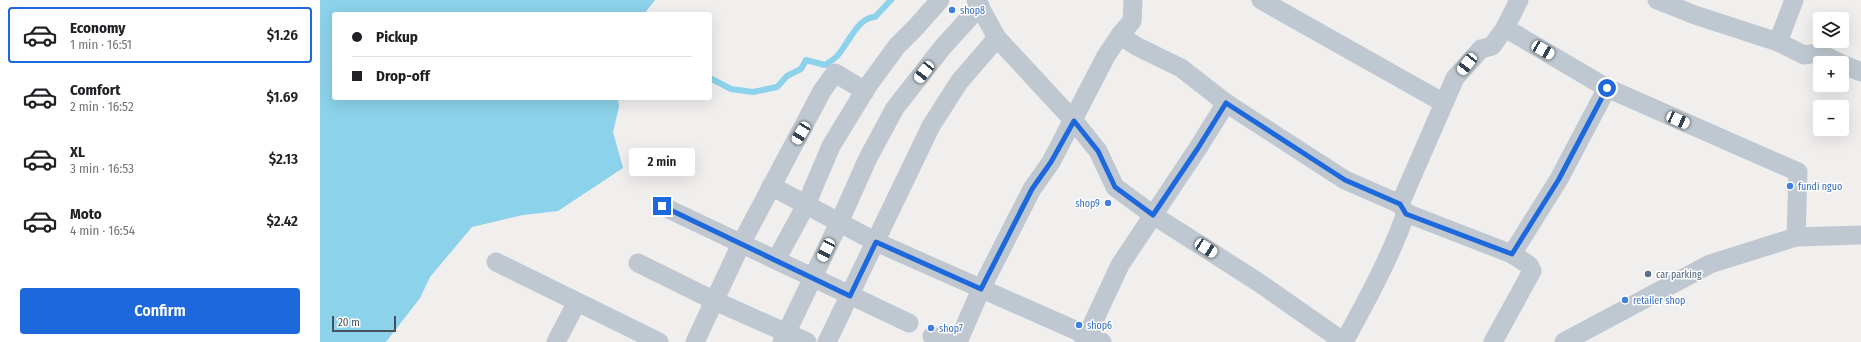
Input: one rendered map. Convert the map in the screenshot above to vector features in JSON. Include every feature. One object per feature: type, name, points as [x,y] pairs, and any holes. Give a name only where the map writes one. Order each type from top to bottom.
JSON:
[{"type":"street","points":[[776,260],[806,205],[831,146],[865,91],[896,46],[916,27],[940,0]]},
{"type":"street","points":[[958,342],[981,289],[1032,189],[1051,162],[1074,121],[1106,56],[1120,35],[1132,21],[1133,0]]},
{"type":"street","points":[[1261,0],[1444,103]]},
{"type":"street","points":[[784,337],[839,223],[868,158],[895,108],[978,3],[997,38],[1074,121],[1098,151],[1115,187],[1153,215],[1258,282],[1344,342],[1375,284],[1398,235],[1403,209],[1455,78],[1481,49],[1492,46],[1505,28],[1519,0]]},
{"type":"street","points":[[1658,0],[1695,15],[1778,42],[1804,55],[1819,54],[1824,56]]},
{"type":"street","points":[[1778,42],[1794,0]]},
{"type":"street","points":[[1505,28],[1607,88],[1798,172],[1796,237]]},
{"type":"street","points":[[1120,35],[1136,46],[1181,68],[1226,103],[1345,180],[1403,209],[1512,254],[1529,265],[1532,271],[1493,342]]},
{"type":"street","points":[[827,342],[931,126],[959,82],[997,38]]},
{"type":"street","points":[[1849,67],[1861,72]]},
{"type":"street","points":[[696,342],[741,244],[822,91],[835,73],[865,91]]},
{"type":"street","points":[[1512,254],[1559,179],[1607,88]]},
{"type":"street","points":[[771,186],[876,242],[1091,340],[1120,265],[1198,148],[1226,103]]},
{"type":"street","points":[[662,206],[909,324]]},
{"type":"street","points":[[1564,342],[1710,264],[1796,237],[1861,235]]},
{"type":"street","points":[[496,262],[659,342]]},
{"type":"street","points":[[638,263],[784,337],[807,342]]},
{"type":"street","points":[[556,342],[577,302]]},
{"type":"water","points":[[320,0],[655,0],[646,12],[332,12],[332,100],[618,100],[619,107],[613,132],[623,168],[558,211],[523,215],[472,227],[430,277],[420,298],[386,342],[320,342]]},
{"type":"waterway","points":[[712,79],[731,89],[753,92],[777,87],[787,76],[801,69],[806,60],[825,65],[834,59],[858,26],[863,21],[875,17],[891,0]]},
{"type":"place","name":"shop8","points":[[952,10]]},
{"type":"place","name":"fundi nguo","points":[[1790,186]]},
{"type":"place","name":"shop9","points":[[1108,203]]},
{"type":"place","name":"car parking","points":[[1648,274]]},
{"type":"place","name":"retailer shop","points":[[1625,300]]},
{"type":"place","name":"shop6","points":[[1079,325]]},
{"type":"place","name":"shop7","points":[[931,328]]},
{"type":"route","points":[[662,206],[850,296],[876,242],[981,289],[1032,189],[1051,162],[1074,121],[1098,151],[1115,187],[1153,215],[1165,199],[1226,103],[1345,180],[1400,204],[1406,214],[1512,254],[1559,179],[1607,88]]}]
